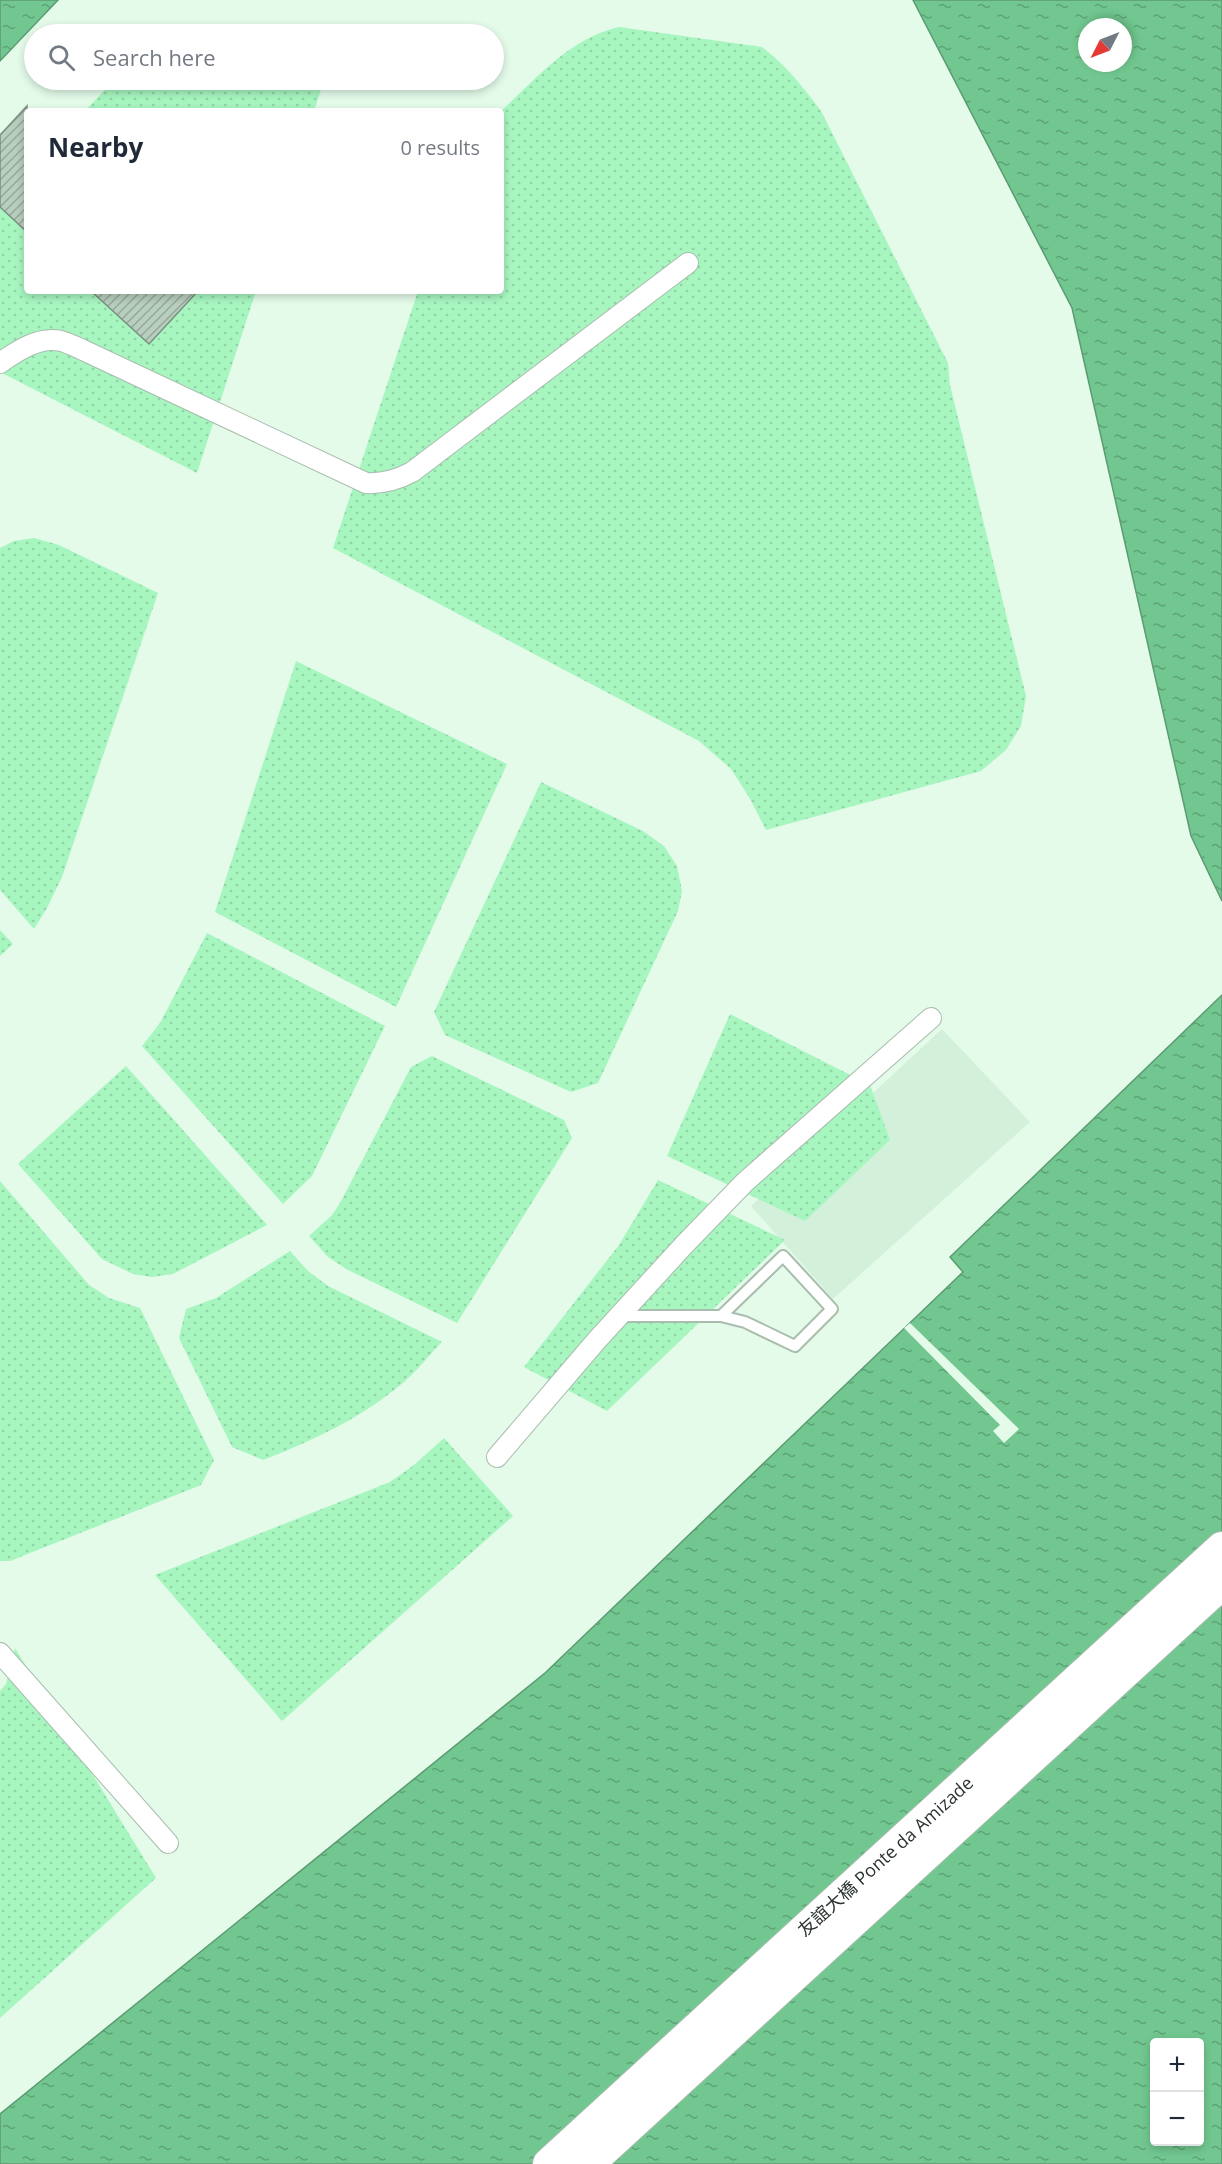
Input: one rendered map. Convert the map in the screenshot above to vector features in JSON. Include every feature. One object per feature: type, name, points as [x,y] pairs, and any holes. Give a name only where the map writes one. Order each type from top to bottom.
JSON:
[{"type":"main road","name":"友誼大橋 Ponte da Amizade","points":[[549,2164],[1222,1548]]},
{"type":"main road","name":"友誼大橋 Ponte da Amizade","points":[[588,2164],[1222,1583]]},
{"type":"street","points":[[0,363],[37,342],[58,340],[366,483],[380,484],[399,479],[412,472],[688,263]]},
{"type":"street","points":[[496,1457],[619,1316],[745,1182],[931,1018]]},
{"type":"street","points":[[0,1653],[168,1843]]},
{"type":"lane","points":[[619,1316],[721,1316],[745,1322],[795,1346],[832,1309],[783,1256],[721,1316]]},
{"type":"shaded area","points":[[619,27],[762,47],[801,85],[821,111],[948,363],[950,385],[1026,696],[1021,726],[1006,750],[981,771],[766,830],[731,769],[699,741],[333,548],[417,294],[504,294],[504,108],[555,61],[601,32]]},
{"type":"shaded area","points":[[105,90],[321,90],[315,108],[88,108]]},
{"type":"shaded area","points":[[24,175],[24,294],[255,294],[197,473],[0,372],[0,201]]},
{"type":"shaded area","points":[[34,538],[59,545],[158,593],[62,877],[34,929],[0,890],[0,548],[14,541]]},
{"type":"shaded area","points":[[296,661],[507,764],[396,1007],[215,912]]},
{"type":"shaded area","points":[[541,782],[643,831],[664,846],[677,866],[682,891],[678,911],[598,1083],[571,1092],[445,1035],[434,1012]]},
{"type":"shaded area","points":[[0,930],[13,944],[0,956]]},
{"type":"shaded area","points":[[207,933],[385,1026],[312,1176],[283,1204],[142,1046],[160,1023]]},
{"type":"shaded area","points":[[730,1014],[870,1085],[890,1140],[805,1221],[667,1156]]},
{"type":"shaded area","points":[[942,1029],[1030,1122],[833,1299],[751,1206]]},
{"type":"shaded area","points":[[432,1056],[564,1120],[572,1138],[457,1323],[348,1270],[328,1257],[309,1236],[332,1215],[340,1203],[411,1067]]},
{"type":"shaded area","points":[[126,1066],[267,1225],[173,1274],[152,1277],[133,1274],[102,1259],[18,1164]]},
{"type":"shaded area","points":[[658,1180],[785,1240],[607,1411],[524,1367],[619,1245]]},
{"type":"shaded area","points":[[0,1181],[89,1285],[109,1298],[140,1308],[214,1460],[201,1485],[10,1561],[0,1561]]},
{"type":"shaded area","points":[[290,1251],[308,1271],[328,1286],[442,1342],[409,1377],[371,1407],[319,1436],[263,1460],[232,1447],[179,1338],[186,1309],[216,1298]]},
{"type":"shaded area","points":[[444,1438],[513,1516],[282,1721],[155,1575],[390,1482],[414,1465]]},
{"type":"shaded area","points":[[15,1648],[156,1878],[0,2018],[0,1691],[6,1684]]},
{"type":"water","points":[[0,0],[58,0],[35,24],[24,24],[24,36],[0,61]]},
{"type":"water","points":[[913,0],[1222,0],[1222,901],[1191,836],[1072,308]]},
{"type":"water","points":[[1222,995],[1222,2164],[0,2164],[0,2114],[545,1673],[963,1272],[950,1257]]},
{"type":"pier","points":[[910,1323],[1019,1429],[1004,1443],[993,1431],[1000,1425],[904,1328]]},
{"type":"building","points":[[24,109],[24,229],[0,207],[0,135]]},
{"type":"building","points":[[94,294],[195,294],[149,344]]}]
